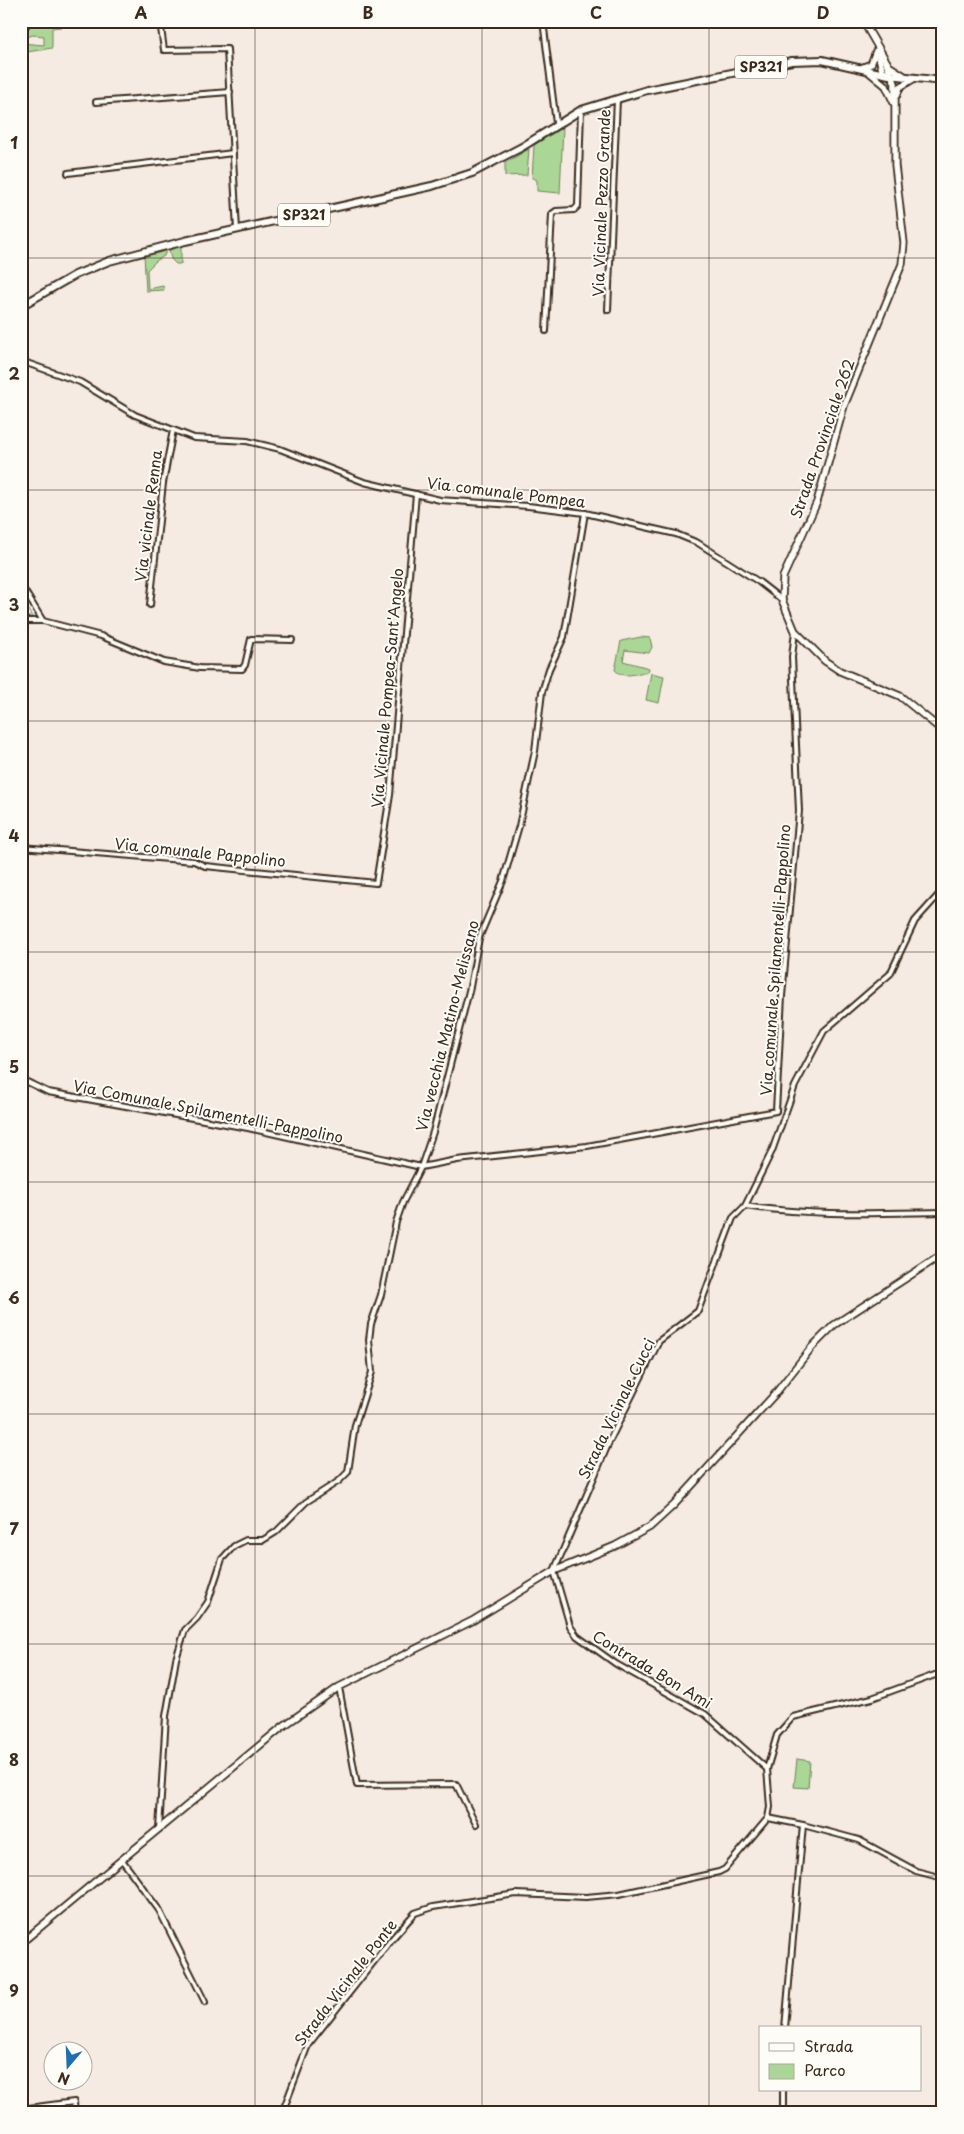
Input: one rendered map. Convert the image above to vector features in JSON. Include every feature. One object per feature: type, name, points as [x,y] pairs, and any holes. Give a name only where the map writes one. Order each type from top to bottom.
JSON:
[{"type":"main road","points":[[863,21],[886,62],[897,73],[915,78]]},
{"type":"main road","points":[[861,68],[871,64],[877,48]]},
{"type":"main road","points":[[877,48],[882,70],[890,75]]},
{"type":"main road","name":"SP321","points":[[21,306],[92,268],[185,241],[432,186],[472,173],[522,147],[556,123],[581,110],[618,97],[792,61],[822,60],[890,75],[943,81]]},
{"type":"main road","points":[[886,62],[890,75]]},
{"type":"main road","points":[[861,68],[876,76],[886,86],[894,105]]},
{"type":"main road","name":"Strada Provinciale 262","points":[[890,75],[894,83],[895,165],[904,243],[902,264],[844,406],[817,502],[783,578],[782,600],[795,631],[825,661],[840,671],[900,696],[943,731]]},
{"type":"main road","points":[[894,105],[900,87],[915,78]]},
{"type":"main road","points":[[21,1943],[282,1728],[339,1687],[472,1621],[554,1571],[615,1546],[650,1527],[674,1505],[742,1431],[812,1347],[834,1325],[943,1254]]},
{"type":"street","points":[[21,28],[26,26],[26,21]]},
{"type":"street","points":[[160,21],[164,50],[227,49],[237,230]]},
{"type":"street","points":[[543,21],[556,123]]},
{"type":"street","points":[[96,102],[230,92]]},
{"type":"street","name":"Via Vicinale Pezzo Grande","points":[[608,310],[618,97]]},
{"type":"street","points":[[546,331],[552,214],[556,211],[574,210],[578,206],[581,110]]},
{"type":"street","points":[[68,173],[233,153]]},
{"type":"street","name":"Via comunale Pompea","points":[[21,361],[80,382],[135,415],[194,438],[247,441],[280,448],[364,482],[440,500],[528,506],[585,513],[667,531],[698,543],[759,582],[782,600]]},
{"type":"street","name":"Via vicinale Renna","points":[[150,605],[164,476],[173,430]]},
{"type":"street","name":"Via Vicinale Pompea-Sant'Angelo","points":[[376,883],[391,785],[416,494]]},
{"type":"street","name":"Via vecchia Matino-Melissano","points":[[422,1168],[446,1081],[479,938],[503,881],[519,826],[535,752],[542,692],[549,669],[564,637],[585,513]]},
{"type":"street","points":[[21,584],[43,621]]},
{"type":"street","points":[[21,621],[43,621],[100,636],[164,662],[200,668],[242,669],[245,665],[251,639],[292,640]]},
{"type":"street","name":"Via comunale Spilamentelli-Pappolino","points":[[422,1168],[457,1160],[586,1146],[776,1111],[783,986],[800,811],[792,658],[795,631]]},
{"type":"street","name":"Via comunale Pappolino","points":[[21,847],[194,861],[205,866],[376,883]]},
{"type":"street","name":"Strada Vicinale Cucci","points":[[554,1571],[610,1440],[660,1341],[698,1311],[733,1218],[745,1206],[772,1151],[795,1086],[824,1031],[890,974],[915,921],[943,890]]},
{"type":"street","name":"Via Comunale Spilamentelli-Pappolino","points":[[21,1079],[48,1092],[248,1128],[422,1168]]},
{"type":"street","points":[[159,1830],[166,1716],[176,1659],[185,1630],[197,1618],[208,1602],[222,1559],[234,1546],[246,1540],[263,1540],[276,1532],[306,1502],[339,1481],[348,1472],[355,1425],[372,1372],[369,1340],[371,1324],[389,1265],[396,1222],[403,1202],[422,1168]]},
{"type":"street","points":[[745,1206],[774,1210],[828,1212],[943,1212]]},
{"type":"street","name":"Contrada Bon Ami","points":[[554,1571],[570,1626],[577,1636],[616,1664],[705,1714],[767,1769]]},
{"type":"street","points":[[943,1674],[935,1674],[872,1698],[793,1717],[784,1724],[777,1735],[767,1769],[770,1807],[768,1818],[859,1840],[908,1867],[943,1878]]},
{"type":"street","points":[[339,1687],[351,1743],[356,1784],[359,1786],[456,1784],[476,1824]]},
{"type":"street","name":"Strada Vicinale Ponte","points":[[282,2113],[308,2045],[390,1940],[415,1914],[433,1907],[516,1894],[598,1896],[719,1872],[734,1858],[768,1818]]},
{"type":"street","points":[[785,2026],[803,1825]]},
{"type":"street","points":[[122,1860],[159,1910],[205,2002]]},
{"type":"street","points":[[783,2092],[783,2113]]},
{"type":"street","points":[[21,2109],[74,2102],[76,2113]]},
{"type":"green space","points":[[29,21],[34,21],[34,24],[60,24],[60,21],[63,21],[61,27],[52,28],[52,48],[21,53],[21,43],[44,45],[44,36],[33,35],[21,39],[21,31],[29,28]]},
{"type":"green space","points":[[563,127],[560,193],[537,191],[537,180],[532,178],[534,145]]},
{"type":"green space","points":[[529,149],[527,175],[505,176],[505,163]]},
{"type":"green space","points":[[181,246],[181,264],[176,264],[171,259],[169,249]]},
{"type":"green space","points":[[166,251],[164,256],[147,270],[148,289],[163,286],[164,290],[146,291],[144,255]]},
{"type":"green space","points":[[641,637],[650,638],[652,647],[649,653],[625,650],[623,661],[649,668],[648,672],[622,675],[615,670],[621,641]]},
{"type":"green space","points":[[651,673],[664,676],[659,703],[646,700]]},
{"type":"green space","points":[[797,1759],[810,1761],[808,1788],[794,1787]]},
{"type":"waterway","points":[[21,598],[32,617]]},
{"type":"waterway","points":[[21,617],[32,617]]}]
